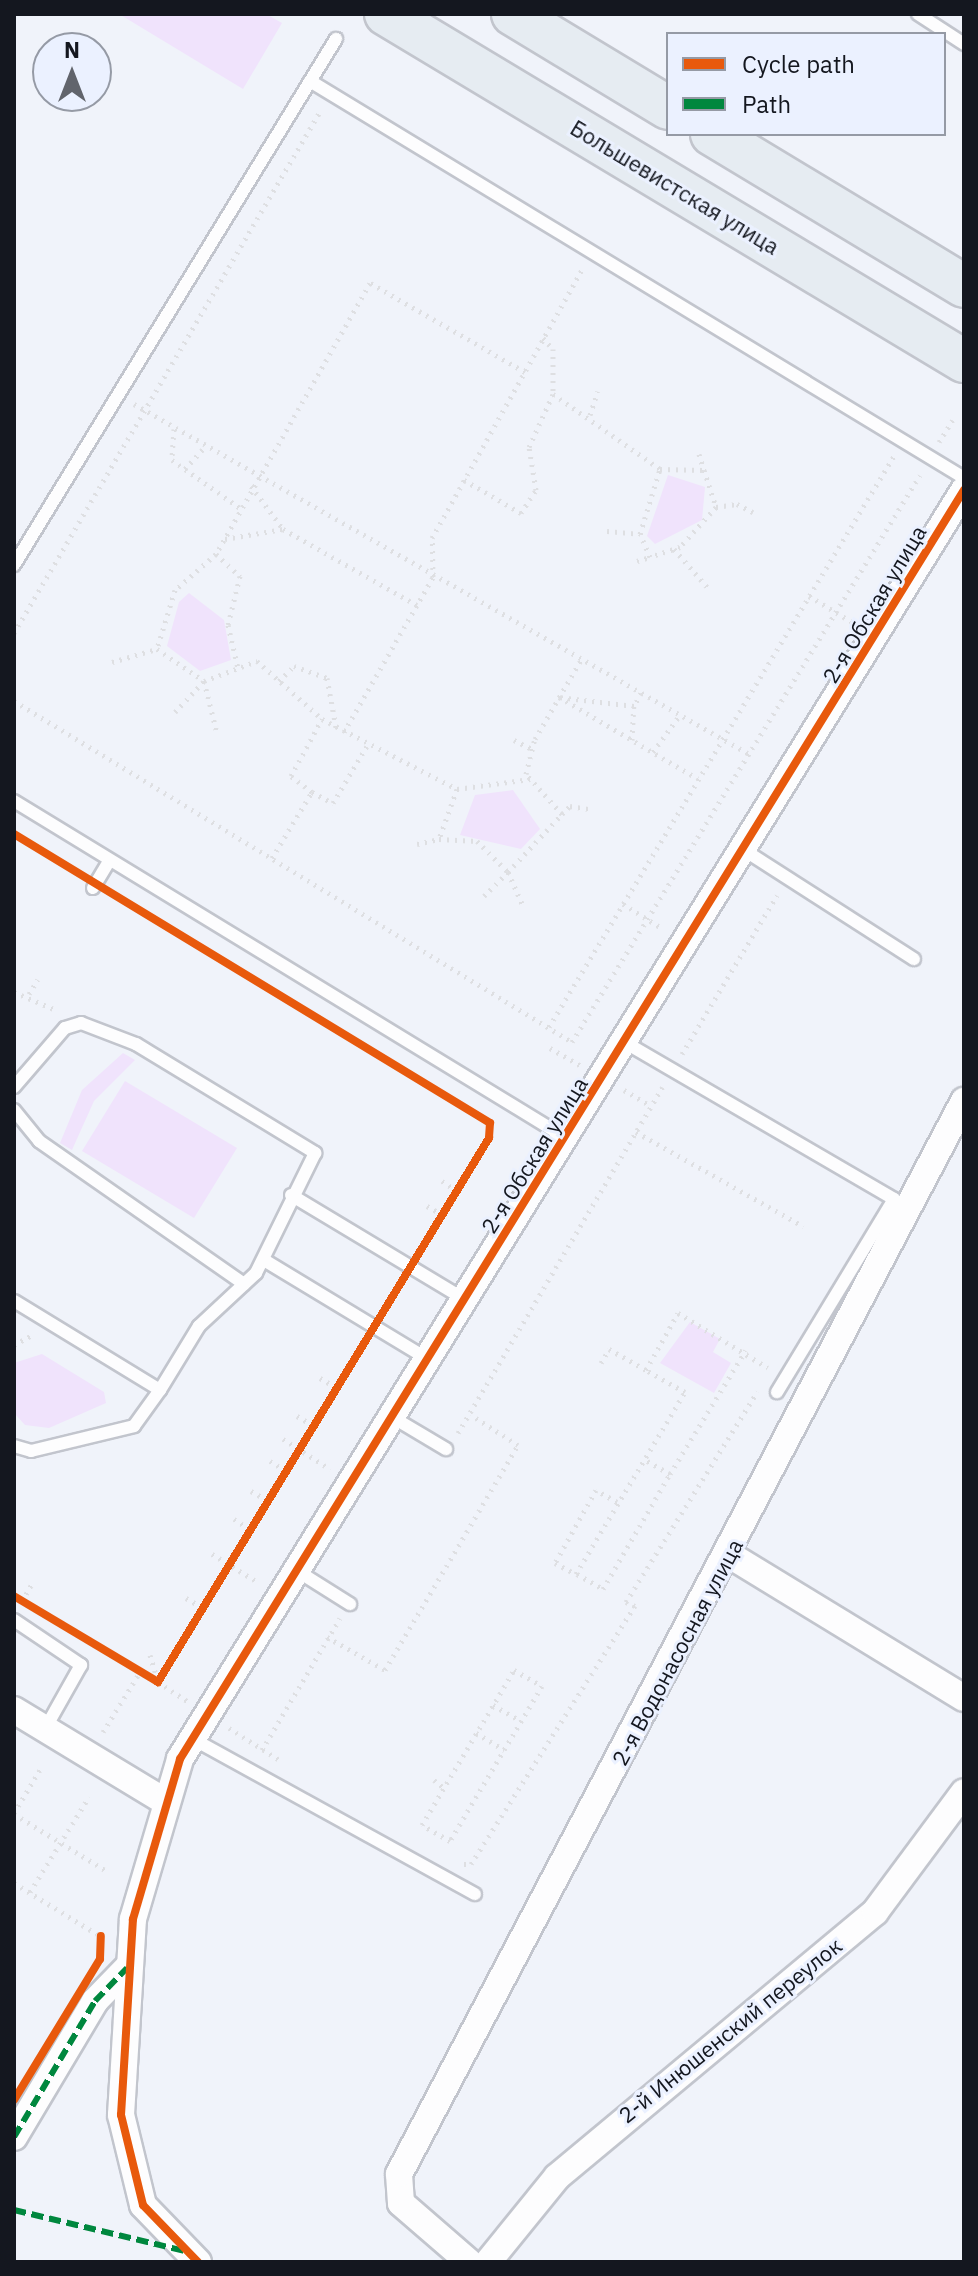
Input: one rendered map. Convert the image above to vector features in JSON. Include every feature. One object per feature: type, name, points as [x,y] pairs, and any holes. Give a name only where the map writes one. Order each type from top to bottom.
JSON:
[{"type":"highway","name":"Большевистская улица","points":[[386,14],[964,361]]},
{"type":"highway","points":[[513,14],[666,107]]},
{"type":"highway","points":[[715,136],[964,286]]},
{"type":"street","name":"2-я Обская улица","points":[[198,2262],[143,2205],[129,2168],[120,2048],[127,1968],[164,1801],[191,1738],[626,1043],[964,490]]},
{"type":"street","name":"2-я Водонасосная улица","points":[[469,2262],[401,2203],[399,2174],[964,1101]]},
{"type":"street","points":[[728,1554],[964,1698]]},
{"type":"street","points":[[14,1710],[164,1801]]},
{"type":"street","name":"2-й Инюшенский переулок","points":[[488,2262],[557,2177],[635,2106],[875,1912],[964,1792]]},
{"type":"street","points":[[17,2124],[95,2001],[127,1968]]},
{"type":"lane","points":[[918,14],[946,32]]},
{"type":"lane","points":[[946,32],[964,44]]},
{"type":"lane","points":[[14,565],[336,39]]},
{"type":"lane","points":[[310,81],[964,478]]},
{"type":"lane","points":[[14,801],[566,1138]]},
{"type":"lane","points":[[744,850],[914,959]]},
{"type":"lane","points":[[94,886],[109,861]]},
{"type":"lane","points":[[14,1087],[77,1023],[136,1044],[312,1149],[264,1260],[244,1284],[199,1326],[134,1426],[31,1451],[14,1446]]},
{"type":"lane","points":[[626,1043],[894,1199],[777,1392]]},
{"type":"lane","points":[[14,1110],[39,1141],[244,1284]]},
{"type":"lane","points":[[291,1195],[466,1300]]},
{"type":"lane","points":[[264,1260],[429,1360]]},
{"type":"lane","points":[[14,1301],[160,1390]]},
{"type":"lane","points":[[392,1417],[446,1449]]},
{"type":"lane","points":[[296,1570],[350,1604]]},
{"type":"lane","points":[[14,1620],[81,1665],[45,1729]]},
{"type":"lane","points":[[191,1738],[475,1894]]},
{"type":"path","points":[[14,633],[320,110],[334,118]]},
{"type":"path","points":[[344,732],[433,577],[432,538],[591,252]]},
{"type":"path","points":[[570,258],[597,274]]},
{"type":"path","points":[[157,649],[175,590],[216,554],[251,486],[370,283],[525,372]]},
{"type":"path","points":[[464,480],[521,513],[536,490],[529,447],[553,394],[553,349],[543,338]]},
{"type":"path","points":[[590,415],[598,391]]},
{"type":"path","points":[[553,394],[590,415],[660,469],[704,470]]},
{"type":"path","points":[[118,395],[256,478],[749,754]]},
{"type":"path","points":[[930,458],[953,420]]},
{"type":"path","points":[[174,429],[172,460],[240,508]]},
{"type":"path","points":[[14,701],[572,1042],[924,468],[883,444]]},
{"type":"path","points":[[185,469],[205,447]]},
{"type":"path","points":[[549,1027],[896,452]]},
{"type":"path","points":[[699,454],[716,507]]},
{"type":"path","points":[[650,557],[640,534],[660,469]]},
{"type":"path","points":[[251,486],[283,529],[417,605]]},
{"type":"path","points":[[637,561],[674,549],[716,507],[737,504],[753,512]]},
{"type":"path","points":[[223,539],[283,529]]},
{"type":"path","points":[[607,531],[640,534]]},
{"type":"path","points":[[674,549],[708,588]]},
{"type":"path","points":[[216,554],[240,576],[228,625],[238,668]]},
{"type":"path","points":[[809,596],[875,636]]},
{"type":"path","points":[[112,662],[157,649]]},
{"type":"path","points":[[157,649],[204,681],[217,733]]},
{"type":"path","points":[[562,814],[530,779],[532,749],[581,660]]},
{"type":"path","points":[[175,712],[204,681],[257,661],[322,719],[367,746],[457,789],[530,779]]},
{"type":"path","points":[[279,681],[294,666],[327,678],[336,727]]},
{"type":"path","points":[[632,740],[634,706],[641,693]]},
{"type":"path","points":[[559,697],[634,706]]},
{"type":"path","points":[[559,697],[698,779]]},
{"type":"path","points":[[653,752],[680,715]]},
{"type":"path","points":[[322,719],[291,776],[312,792],[333,803],[367,746]]},
{"type":"path","points":[[514,740],[532,749]]},
{"type":"path","points":[[439,839],[457,789]]},
{"type":"path","points":[[272,858],[312,792]]},
{"type":"path","points":[[484,896],[570,806],[590,809]]},
{"type":"path","points":[[14,834],[94,886],[490,1123],[489,1138]]},
{"type":"path","points":[[417,844],[439,839],[477,841],[508,872],[523,905]]},
{"type":"path","points":[[446,1449],[471,1415],[788,876]]},
{"type":"path","points":[[623,904],[686,944]]},
{"type":"path","points":[[29,994],[38,979]]},
{"type":"path","points":[[14,992],[29,994],[77,1023]]},
{"type":"path","points":[[636,1132],[803,1226]]},
{"type":"path","points":[[411,1267],[465,1177]]},
{"type":"path","points":[[442,1181],[457,1191]]},
{"type":"path","points":[[427,1206],[443,1215]]},
{"type":"path","points":[[646,1370],[678,1313],[767,1362]]},
{"type":"path","points":[[576,1574],[685,1392],[609,1349],[601,1363]]},
{"type":"path","points":[[617,1502],[596,1490],[555,1563],[603,1589],[746,1350]]},
{"type":"path","points":[[768,1373],[775,1378]]},
{"type":"path","points":[[329,1401],[344,1376]]},
{"type":"path","points":[[320,1378],[337,1388]]},
{"type":"path","points":[[454,1863],[471,1864],[635,1606],[626,1602],[760,1387]]},
{"type":"path","points":[[280,1481],[322,1414]]},
{"type":"path","points":[[327,1637],[385,1670],[518,1445],[471,1415]]},
{"type":"path","points":[[297,1416],[314,1426]]},
{"type":"path","points":[[283,1439],[351,1482]]},
{"type":"path","points":[[646,1460],[670,1474]]},
{"type":"path","points":[[270,1461],[286,1471]]},
{"type":"path","points":[[251,1491],[268,1501]]},
{"type":"path","points":[[262,1511],[274,1491]]},
{"type":"path","points":[[234,1519],[251,1530]]},
{"type":"path","points":[[244,1541],[256,1520]]},
{"type":"path","points":[[223,1575],[236,1553]]},
{"type":"path","points":[[212,1554],[280,1596]]},
{"type":"path","points":[[32,1584],[18,1599],[35,1609]]},
{"type":"path","points":[[195,1620],[209,1597]]},
{"type":"path","points":[[186,1598],[203,1608]]},
{"type":"path","points":[[251,1770],[327,1637],[350,1604]]},
{"type":"path","points":[[150,1655],[158,1682]]},
{"type":"path","points":[[127,1664],[290,1766]]},
{"type":"path","points":[[158,1682],[165,1670]]},
{"type":"path","points":[[514,1670],[542,1686],[450,1841],[422,1825],[493,1705],[514,1670]]},
{"type":"path","points":[[89,1755],[140,1672]]},
{"type":"path","points":[[493,1705],[521,1721]]},
{"type":"path","points":[[476,1733],[504,1750]]},
{"type":"path","points":[[41,1768],[14,1813],[105,1870]]},
{"type":"path","points":[[434,1780],[444,1788]]},
{"type":"path","points":[[30,1892],[89,1797]]},
{"type":"path","points":[[14,1883],[99,1935],[100,1947]]},
{"type":"shaded area","points":[[119,14],[266,14],[282,23],[243,89]]},
{"type":"shaded area","points":[[668,475],[705,487],[702,520],[655,544],[647,536]]},
{"type":"shaded area","points":[[189,593],[224,620],[231,660],[200,671],[167,646],[179,602]]},
{"type":"shaded area","points":[[513,790],[540,829],[521,849],[460,835],[475,795]]},
{"type":"shaded area","points":[[123,1053],[135,1060],[94,1101],[72,1150],[60,1143],[82,1090]]},
{"type":"shaded area","points":[[125,1081],[237,1148],[194,1218],[82,1151]]},
{"type":"shaded area","points":[[690,1322],[720,1339],[713,1352],[731,1363],[714,1393],[660,1363]]},
{"type":"shaded area","points":[[42,1354],[104,1392],[106,1403],[49,1428],[25,1425],[14,1413],[14,1363]]},
{"type":"marked path","points":[[14,2137],[95,2001],[127,1968]]},
{"type":"marked path","points":[[14,2210],[185,2251]]},
{"type":"cycle path","points":[[198,2262],[143,2205],[121,2115],[133,1919],[180,1759],[964,490]]},
{"type":"cycle path","points":[[14,834],[490,1123],[489,1138],[158,1682],[14,1596]]},
{"type":"cycle path","points":[[14,2100],[100,1959],[101,1936]]}]
